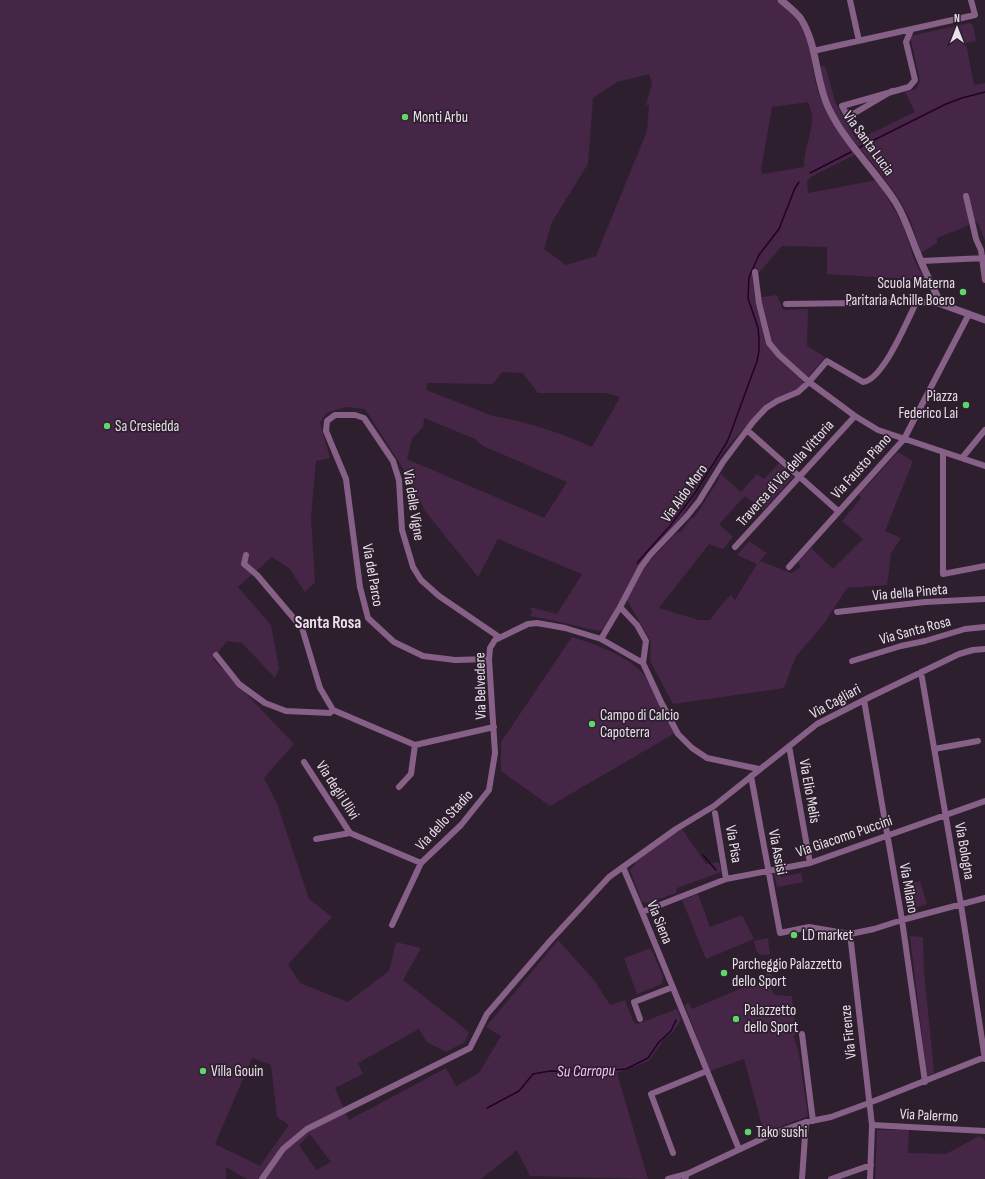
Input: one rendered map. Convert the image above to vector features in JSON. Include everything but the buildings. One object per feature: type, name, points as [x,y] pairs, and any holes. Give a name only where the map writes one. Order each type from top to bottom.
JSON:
[{"type":"street","name":"Via Santa Lucia","points":[[781,0],[792,9],[808,32],[820,86],[829,108],[839,127],[882,182],[897,205],[941,304]]},
{"type":"street","points":[[850,0],[859,41]]},
{"type":"street","points":[[813,51],[975,15],[971,0]]},
{"type":"street","points":[[892,91],[848,117],[842,106],[892,91],[909,87],[915,80],[906,42],[911,30]]},
{"type":"street","points":[[895,33],[906,42]]},
{"type":"street","points":[[966,196],[976,239],[984,258],[985,280]]},
{"type":"street","points":[[921,261],[984,258]]},
{"type":"street","points":[[755,272],[759,303],[769,343],[779,355],[809,382],[855,416],[878,430],[985,466]]},
{"type":"street","points":[[786,304],[929,302],[941,304],[985,320]]},
{"type":"street","name":"Via Aldo Moro","points":[[601,639],[641,567],[699,501],[723,462],[766,408],[777,401],[798,392],[809,382],[827,361],[863,382],[872,380],[884,365],[916,303]]},
{"type":"street","name":"Via Fausto Piano","points":[[788,567],[904,438],[969,314]]},
{"type":"street","name":"Via delle Vigne","points":[[326,431],[327,421],[335,415],[355,415],[364,418],[393,461],[399,480],[402,530],[413,567],[421,580],[439,596],[499,637]]},
{"type":"street","name":"Traversa di Via della Vittoria","points":[[735,547],[855,416]]},
{"type":"street","name":"Via Fausto Piano","points":[[747,430],[838,512]]},
{"type":"street","points":[[962,458],[985,430]]},
{"type":"street","name":"Via del Parco","points":[[326,431],[346,479],[360,587],[368,618],[394,642],[423,656],[455,660],[489,659]]},
{"type":"street","points":[[942,452],[943,574],[985,566]]},
{"type":"street","points":[[246,555],[244,564],[257,575],[302,628],[320,688],[333,710],[415,745],[494,727]]},
{"type":"street","name":"Via della Pineta","points":[[837,612],[925,602],[985,599]]},
{"type":"street","points":[[620,607],[637,624],[646,641],[643,663],[678,734],[692,748],[707,758],[759,769]]},
{"type":"street","name":"Via Belvedere","points":[[494,727],[489,659],[490,648],[499,637],[528,624],[537,623],[565,628],[601,639],[643,663]]},
{"type":"street","name":"Via Santa Rosa","points":[[852,661],[965,629],[985,626]]},
{"type":"street","name":"Via Cagliari","points":[[262,1179],[284,1149],[307,1129],[470,1048],[487,1014],[555,935],[609,877],[676,829],[714,806],[817,724],[959,654],[973,650],[985,649]]},
{"type":"street","points":[[216,655],[239,684],[265,703],[286,711],[330,713],[333,710]]},
{"type":"street","name":"Via Bologna","points":[[921,672],[961,905],[985,1058]]},
{"type":"street","name":"Via Milano","points":[[864,700],[902,920],[925,1082]]},
{"type":"street","name":"Via dello Stadio","points":[[392,925],[421,863],[461,825],[489,790],[495,752],[494,727]]},
{"type":"street","points":[[934,748],[978,741]]},
{"type":"street","points":[[399,787],[411,774],[415,745]]},
{"type":"street","name":"Via Elio Melis","points":[[789,746],[810,863]]},
{"type":"street","name":"Via degli Ulivi","points":[[304,762],[350,832],[421,863]]},
{"type":"street","name":"Via Assisi","points":[[751,776],[780,933],[809,927],[850,934]]},
{"type":"street","name":"Via Giacomo Puccini","points":[[642,912],[726,879],[810,863],[985,801]]},
{"type":"street","name":"Via Pisa","points":[[715,813],[726,879]]},
{"type":"street","name":"Via degli Ulivi","points":[[316,838],[350,832]]},
{"type":"street","name":"Via Siena","points":[[622,867],[642,912],[739,1150]]},
{"type":"street","points":[[850,934],[874,929],[985,898]]},
{"type":"street","name":"Via Firenze","points":[[850,934],[868,1103],[872,1125],[870,1179]]},
{"type":"street","points":[[640,1019],[634,1002],[673,987]]},
{"type":"street","points":[[802,1034],[813,1121]]},
{"type":"street","points":[[668,1179],[686,1177],[770,1135],[806,1122],[831,1117],[985,1058]]},
{"type":"street","points":[[673,1153],[651,1094],[707,1071]]},
{"type":"street","points":[[802,1179],[806,1122]]},
{"type":"street","name":"Via Palermo","points":[[872,1125],[985,1131]]},
{"type":"street","points":[[830,1179],[871,1165]]},
{"type":"shaded area","points":[[0,0],[776,0],[793,15],[800,24],[808,42],[815,82],[823,105],[836,127],[856,154],[811,177],[807,182],[808,193],[877,180],[903,225],[913,257],[925,280],[827,274],[827,247],[782,246],[757,275],[754,274],[752,277],[755,298],[777,295],[783,310],[808,309],[807,346],[825,357],[799,388],[767,403],[722,453],[683,515],[638,566],[605,629],[598,631],[530,616],[532,612],[530,607],[557,614],[582,574],[498,539],[478,577],[425,511],[404,470],[365,409],[346,407],[326,413],[320,423],[330,458],[316,461],[311,517],[315,582],[305,592],[289,568],[272,557],[238,587],[271,625],[279,668],[275,678],[242,643],[227,641],[213,659],[294,744],[264,778],[277,804],[309,899],[332,917],[288,964],[300,983],[348,1002],[389,971],[396,942],[421,948],[403,980],[469,1032],[465,1042],[446,1052],[427,1042],[419,1029],[358,1063],[363,1074],[335,1088],[349,1120],[446,1068],[456,1086],[479,1073],[501,1036],[486,1027],[558,940],[594,980],[610,1005],[625,1000],[634,1023],[637,1024],[677,1009],[681,1020],[673,1032],[664,1039],[649,1061],[617,1073],[648,1179],[530,1176],[517,1150],[481,1179],[247,1179],[226,1167],[226,1179],[0,1179]],"holes":[[[649,74],[652,83],[646,105],[649,105],[647,131],[596,256],[566,265],[544,249],[552,222],[588,164],[593,98],[617,82]],[[808,102],[812,118],[804,167],[762,174],[761,170],[772,107]],[[502,372],[523,373],[538,393],[605,393],[620,397],[592,447],[544,428],[493,416],[426,390],[427,383],[493,384]],[[424,418],[475,439],[483,446],[567,482],[544,518],[407,459],[412,439],[423,427]],[[252,1058],[271,1065],[277,1117],[289,1125],[260,1166],[215,1144]],[[310,1134],[331,1162],[316,1170],[299,1145]]]},
{"type":"shaded area","points":[[970,23],[973,25],[976,41],[966,43],[974,85],[985,83],[985,241],[979,225],[975,221],[965,227],[937,238],[937,243],[921,253],[910,219],[899,199],[879,171],[847,133],[836,116],[826,95],[819,67],[825,66],[836,104],[857,140],[915,112],[905,92],[916,89],[920,81],[910,36]]},
{"type":"shaded area","points":[[898,452],[913,461],[885,531],[901,538],[891,553],[887,585],[847,588],[823,625],[796,656],[784,688],[673,704],[650,661],[651,642],[627,600],[644,567],[677,532],[681,532],[691,518],[694,518],[719,479],[720,473],[741,492],[757,474],[764,479],[779,463],[793,477],[763,510],[745,496],[719,524],[733,537],[723,549],[709,544],[659,608],[699,620],[710,620],[721,605],[731,595],[735,600],[757,564],[737,555],[749,541],[767,553],[760,561],[791,573],[801,567],[798,562],[811,548],[833,569],[863,539],[842,521],[861,498],[859,495]]},
{"type":"shaded area","name":"Campo di Calcio Capoterra","points":[[572,637],[594,644],[616,654],[635,666],[650,683],[664,715],[675,733],[550,806],[501,771],[501,742]]},
{"type":"shaded area","points":[[682,829],[706,864],[719,862],[721,872],[677,888],[676,893],[648,903],[642,902],[630,870],[635,862]]},
{"type":"shaded area","points":[[780,873],[781,877],[801,873],[803,882],[777,887],[774,874]]},
{"type":"shaded area","points":[[920,881],[927,904],[913,908],[906,885]]},
{"type":"shaded area","points":[[698,894],[710,927],[742,915],[754,939],[706,959],[682,900]]},
{"type":"shaded area","points":[[910,937],[922,937],[923,939],[924,971],[934,1073],[927,1076]]},
{"type":"shaded area","points":[[768,938],[770,954],[762,955],[758,953],[754,941]]},
{"type":"shaded area","points":[[651,948],[663,977],[662,984],[637,994],[624,958]]},
{"type":"shaded area","points":[[767,972],[772,975],[773,979],[769,982],[775,995],[792,996],[796,1034],[794,1036],[799,1054],[808,1116],[764,1133],[744,1059],[710,1071],[685,1006],[688,1002],[692,1009],[761,980],[762,976],[765,977]]},
{"type":"shaded area","points":[[877,1130],[909,1130],[908,1153],[946,1154],[979,1136],[985,1141],[985,1179],[875,1179]]},
{"type":"waterway","points":[[860,147],[946,104],[985,92]]},
{"type":"waterway","points":[[810,173],[851,152]]},
{"type":"waterway","points":[[637,563],[670,526],[695,493],[727,442],[757,361],[759,351],[758,328],[748,298],[749,277],[759,255],[779,229],[795,188],[799,182]]},
{"type":"waterway","points":[[703,855],[716,870]]},
{"type":"waterway","name":"Su Carropu","points":[[487,1108],[519,1091],[533,1074],[550,1071],[592,1072],[626,1069],[648,1058],[659,1042],[671,1031],[676,1020]]},
{"type":"place","name":"Monti Arbu","points":[[405,117]]},
{"type":"place","name":"Scuola Materna Paritaria Achille Boero","points":[[963,292]]},
{"type":"place","name":"Piazza Federico Lai","points":[[966,405]]},
{"type":"place","name":"Sa Cresiedda","points":[[107,426]]},
{"type":"place","name":"Campo di Calcio Capoterra","points":[[592,724]]},
{"type":"place","name":"LD market","points":[[794,935]]},
{"type":"place","name":"Parcheggio Palazzetto dello Sport","points":[[724,973]]},
{"type":"place","name":"Palazzetto dello Sport","points":[[736,1019]]},
{"type":"place","name":"Villa Gouin","points":[[203,1071]]},
{"type":"place","name":"Tako sushi","points":[[748,1132]]},
{"type":"district","name":"Santa Rosa","points":[[328,622]]}]
